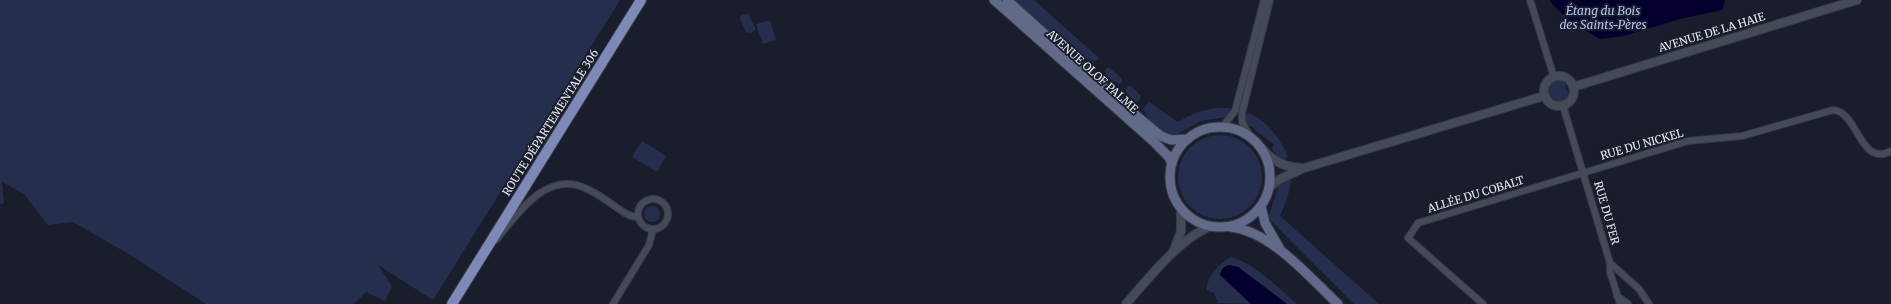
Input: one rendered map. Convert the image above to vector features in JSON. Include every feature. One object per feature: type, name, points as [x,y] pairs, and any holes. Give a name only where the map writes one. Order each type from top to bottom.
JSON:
[{"type":"main road","name":"ROUTE DÉPARTEMENTALE 306","points":[[452,304],[641,0]]},
{"type":"main road","name":"AVENUE OLOF PALME","points":[[994,0],[1154,142],[1164,152],[1172,164]]},
{"type":"main road","name":"AVENUE OLOF PALME","points":[[1007,0],[1127,108],[1161,136],[1171,140],[1188,138]]},
{"type":"main road","points":[[1229,227],[1247,220],[1261,206],[1270,186],[1270,167],[1262,148],[1250,136],[1237,129],[1223,126],[1208,128],[1188,138],[1178,150],[1172,164],[1170,175],[1171,187],[1181,208],[1194,220],[1211,226],[1243,228],[1254,232],[1282,252],[1338,304]]},
{"type":"main road","points":[[1261,206],[1265,223],[1282,252]]},
{"type":"street","points":[[1223,126],[1235,111],[1264,0]]},
{"type":"street","points":[[1250,136],[1242,122],[1242,113],[1270,0]]},
{"type":"street","points":[[1530,0],[1554,77]]},
{"type":"street","name":"AVENUE DE LA HAIE","points":[[1573,87],[1857,0]]},
{"type":"street","points":[[1554,77],[1566,78],[1573,87],[1572,98],[1563,106],[1551,105],[1544,96],[1545,84],[1554,77]]},
{"type":"street","points":[[1270,186],[1304,168],[1544,96]]},
{"type":"street","name":"RUE DU FER","points":[[1563,106],[1584,172],[1610,263],[1610,272],[1620,304]]},
{"type":"street","name":"RUE DU NICKEL","points":[[1584,172],[1688,141],[1742,136],[1823,112],[1840,110],[1845,114],[1867,148],[1873,152],[1890,152]]},
{"type":"street","points":[[1262,148],[1270,157],[1282,165],[1304,168]]},
{"type":"street","name":"ALLÉE DU COBALT","points":[[1483,304],[1408,238],[1418,223],[1584,172]]},
{"type":"street","points":[[481,258],[528,202],[546,188],[565,184],[587,188],[624,212],[634,217],[638,217]]},
{"type":"street","points":[[646,200],[659,200],[668,210],[668,217],[665,223],[653,229],[646,227],[641,223],[638,217],[638,210],[641,204],[646,200]]},
{"type":"street","points":[[1171,254],[1179,239],[1181,231],[1181,208]]},
{"type":"street","points":[[1126,304],[1171,254],[1202,230],[1211,226]]},
{"type":"street","points":[[613,304],[649,246],[653,229]]},
{"type":"street","points":[[1610,263],[1639,289],[1648,304]]},
{"type":"street","points":[[1617,296],[1628,304]]},
{"type":"shaded area","points":[[0,0],[620,0],[433,300],[378,265],[392,286],[385,301],[366,292],[354,304],[206,304],[132,256],[73,222],[48,225],[24,194],[2,182],[4,203],[0,204]]},
{"type":"shaded area","points":[[1012,0],[1034,0],[1099,58],[1095,62],[1085,57],[1071,44],[1062,43],[1028,17]]},
{"type":"shaded area","points":[[748,14],[755,27],[755,30],[750,33],[746,32],[740,19],[741,15]]},
{"type":"shaded area","points":[[770,20],[776,40],[763,44],[756,24]]},
{"type":"shaded area","points":[[1110,68],[1122,79],[1120,84],[1107,78],[1105,70]]},
{"type":"shaded area","points":[[1559,80],[1568,85],[1565,86],[1567,92],[1570,91],[1565,100],[1559,102],[1550,97],[1548,91],[1553,82]]},
{"type":"shaded area","points":[[1128,86],[1131,86],[1141,96],[1139,101],[1135,102],[1125,91]]},
{"type":"shaded area","points":[[1149,102],[1178,122],[1190,115],[1209,109],[1230,108],[1231,111],[1226,117],[1200,121],[1173,137],[1159,130],[1148,118],[1143,109]]},
{"type":"shaded area","points":[[1244,112],[1259,119],[1276,135],[1288,156],[1284,161],[1278,158],[1272,149],[1274,144],[1257,132],[1253,127],[1243,124]]},
{"type":"shaded area","points":[[1220,135],[1236,138],[1250,147],[1259,161],[1262,177],[1259,193],[1250,207],[1236,216],[1220,219],[1204,216],[1190,207],[1181,193],[1178,177],[1181,161],[1190,147],[1204,138]]},
{"type":"shaded area","points":[[642,141],[666,156],[657,172],[632,157]]},
{"type":"shaded area","points":[[1288,178],[1291,179],[1290,189],[1280,216],[1379,304],[1354,304],[1268,218],[1280,182]]},
{"type":"shaded area","points":[[649,206],[655,206],[660,211],[658,220],[655,222],[649,222],[644,217],[644,211]]},
{"type":"shaded area","points":[[1231,257],[1240,260],[1258,271],[1297,304],[1287,304],[1238,267],[1229,266],[1222,269],[1220,275],[1251,304],[1218,303],[1214,293],[1206,290],[1207,285],[1215,270]]},
{"type":"water","name":"Étang du Bois des Saints-Pères","points":[[1550,0],[1725,0],[1722,10],[1680,19],[1624,36],[1600,39],[1572,23],[1552,4]]},
{"type":"water","points":[[1229,265],[1238,267],[1287,304],[1251,304],[1220,275],[1223,268]]}]
